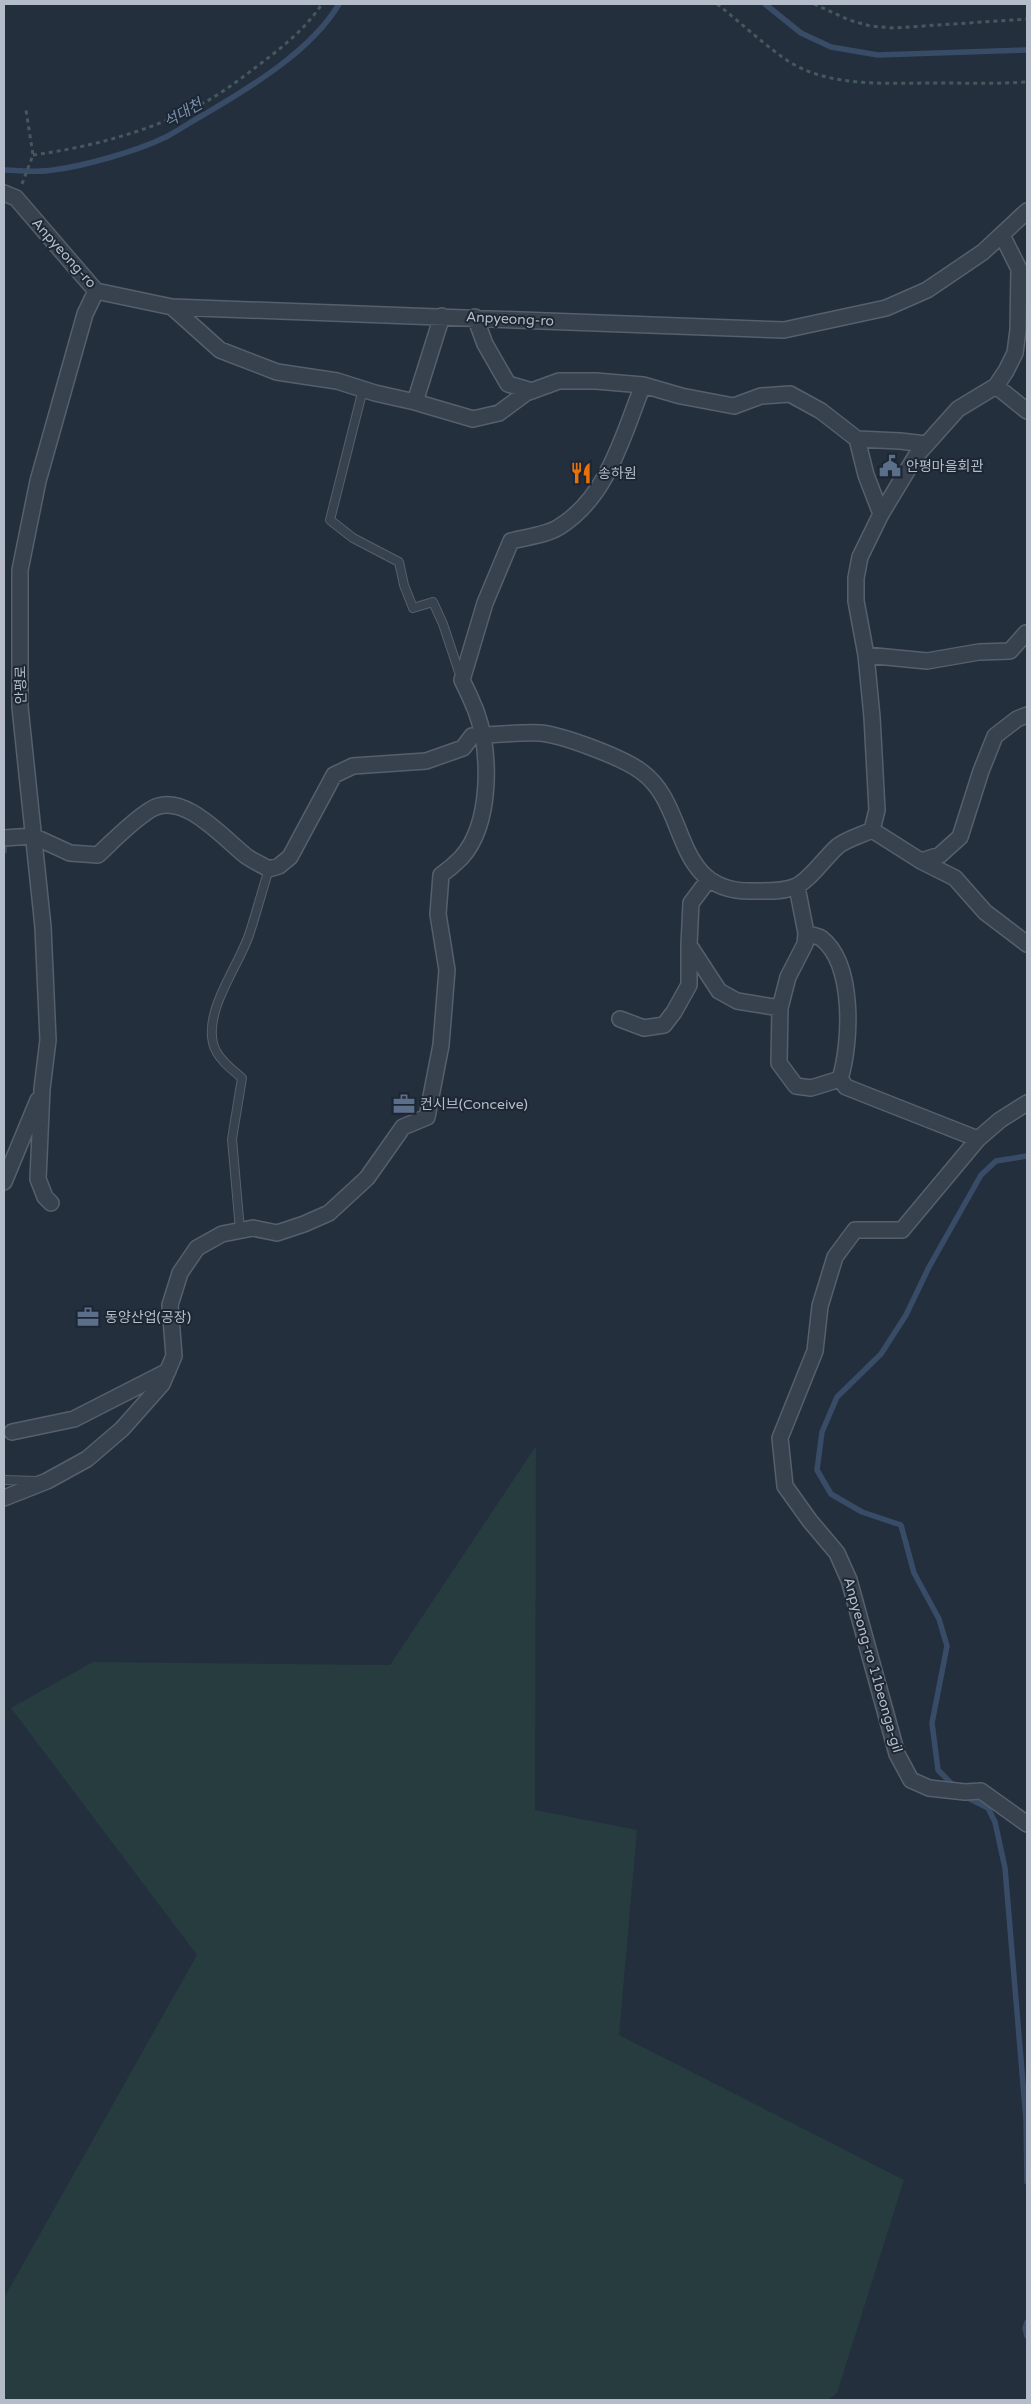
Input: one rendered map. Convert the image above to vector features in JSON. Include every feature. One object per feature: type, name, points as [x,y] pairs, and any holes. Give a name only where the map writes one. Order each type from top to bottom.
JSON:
[{"type":"street","name":"Anpyeong-ro","points":[[4,193],[16,198],[96,291],[172,306],[784,330],[886,308],[927,290],[983,252],[1027,210]]},
{"type":"street","points":[[872,830],[877,810],[866,655],[856,601],[856,578],[860,556],[881,514],[916,456],[958,409],[996,386],[1015,353],[1018,330],[1019,269],[1002,235]]},
{"type":"street","name":"안평로","points":[[42,1089],[48,1040],[43,926],[20,707],[20,570],[40,472],[84,314],[96,291]]},
{"type":"street","points":[[172,306],[220,350],[277,372],[337,381],[474,419],[499,413],[532,391],[559,381],[596,381],[643,385],[681,396],[734,406],[761,396],[790,394],[821,411],[857,439],[926,444]]},
{"type":"street","points":[[414,402],[442,316]]},
{"type":"street","points":[[474,317],[485,344],[508,384],[532,391]]},
{"type":"street","points":[[4,1498],[46,1481],[87,1458],[122,1429],[162,1384],[174,1356],[170,1305],[180,1273],[197,1248],[222,1234],[254,1228],[277,1233],[329,1213],[367,1178],[403,1127],[427,1117],[441,1045],[446,970],[438,914],[441,875],[462,857],[479,829],[487,780],[482,736],[476,712],[462,680],[485,603],[512,541],[558,528],[581,510],[609,472],[643,385]]},
{"type":"street","points":[[996,386],[1027,411]]},
{"type":"street","points":[[857,439],[866,475],[881,514]]},
{"type":"street","points":[[866,655],[927,661],[979,652],[1010,651],[1026,632]]},
{"type":"street","points":[[921,861],[940,855],[960,837],[981,771],[995,736],[1027,715]]},
{"type":"street","points":[[8,837],[33,836],[70,853],[98,855],[151,809],[163,805],[178,806],[214,828],[247,857],[269,869],[279,866],[290,857],[334,775],[353,766],[426,761],[463,748],[472,736],[540,733],[618,758],[643,772],[659,789],[694,864],[716,885],[744,891],[784,890],[797,887],[840,845],[872,830]]},
{"type":"street","points":[[872,830],[921,861],[955,878],[985,912],[1027,944]]},
{"type":"street","points":[[620,1019],[644,1028],[664,1025],[674,1012],[689,985],[691,903],[708,879]]},
{"type":"street","points":[[797,887],[806,933],[805,944],[788,977],[780,1008],[779,1063],[796,1086],[811,1088],[840,1080]]},
{"type":"street","points":[[806,933],[820,938],[834,954],[846,986],[844,1065],[840,1080]]},
{"type":"street","points":[[689,945],[719,991],[737,1001],[780,1008]]},
{"type":"street","points":[[840,1080],[846,1087],[978,1139]]},
{"type":"street","points":[[4,1182],[42,1089]]},
{"type":"street","points":[[42,1089],[38,1179],[45,1197],[51,1203]]},
{"type":"street","name":"Anpyeong-ro 11beonga-gil","points":[[1027,1103],[1000,1120],[978,1139],[902,1230],[856,1230],[835,1257],[820,1306],[815,1351],[780,1438],[785,1486],[836,1553],[849,1580],[897,1754],[911,1780],[929,1788],[981,1792],[1027,1824]]},
{"type":"street","points":[[12,1432],[74,1419],[168,1371]]},
{"type":"lane","points":[[364,389],[330,520],[353,538],[399,562],[412,608],[433,602],[443,624],[462,680]]},
{"type":"lane","points":[[240,1230],[232,1139],[242,1078],[217,1053],[212,1043],[212,1026],[219,999],[248,937],[269,869]]},
{"type":"lane","points":[[4,1480],[46,1481]]},
{"type":"path","points":[[33,155],[100,144],[170,118],[207,101],[278,50],[311,20],[322,4]]},
{"type":"path","points":[[717,4],[789,61],[814,73],[839,79],[878,83],[1002,84],[1027,82]]},
{"type":"path","points":[[814,4],[849,20],[870,26],[894,28],[1027,19]]},
{"type":"path","points":[[22,183],[33,155],[26,110]]},
{"type":"green space","points":[[536,1446],[535,1810],[637,1830],[619,2035],[904,2180],[837,2393],[828,2400],[4,2400],[4,2298],[197,1955],[11,1708],[93,1662],[390,1665]]},
{"type":"waterway","name":"석대천","points":[[4,170],[40,171],[80,165],[126,153],[166,137],[242,92],[279,66],[313,37],[339,4]]},
{"type":"waterway","points":[[765,4],[801,33],[831,47],[878,55],[1027,50]]},
{"type":"waterway","name":"석대천","points":[[4,838],[4,851]]},
{"type":"waterway","points":[[955,1787],[938,1770],[932,1723],[947,1646],[939,1619],[914,1573],[901,1525],[862,1512],[831,1494],[817,1470],[822,1432],[837,1397],[881,1354],[906,1315],[929,1267],[981,1175],[996,1161],[1027,1156]]},
{"type":"waterway","points":[[964,1796],[988,1808],[995,1822],[1005,1868],[1026,2120],[1027,2182]]},
{"type":"waterway","points":[[1027,2322],[1025,2328],[1027,2336]]},
{"type":"place","name":"안평마을회관","points":[[890,466]]},
{"type":"place","name":"송하원","points":[[581,473]]},
{"type":"place","name":"컨시브(Conceive)","points":[[404,1104]]},
{"type":"place","name":"동양산업(공장)","points":[[88,1317]]}]
